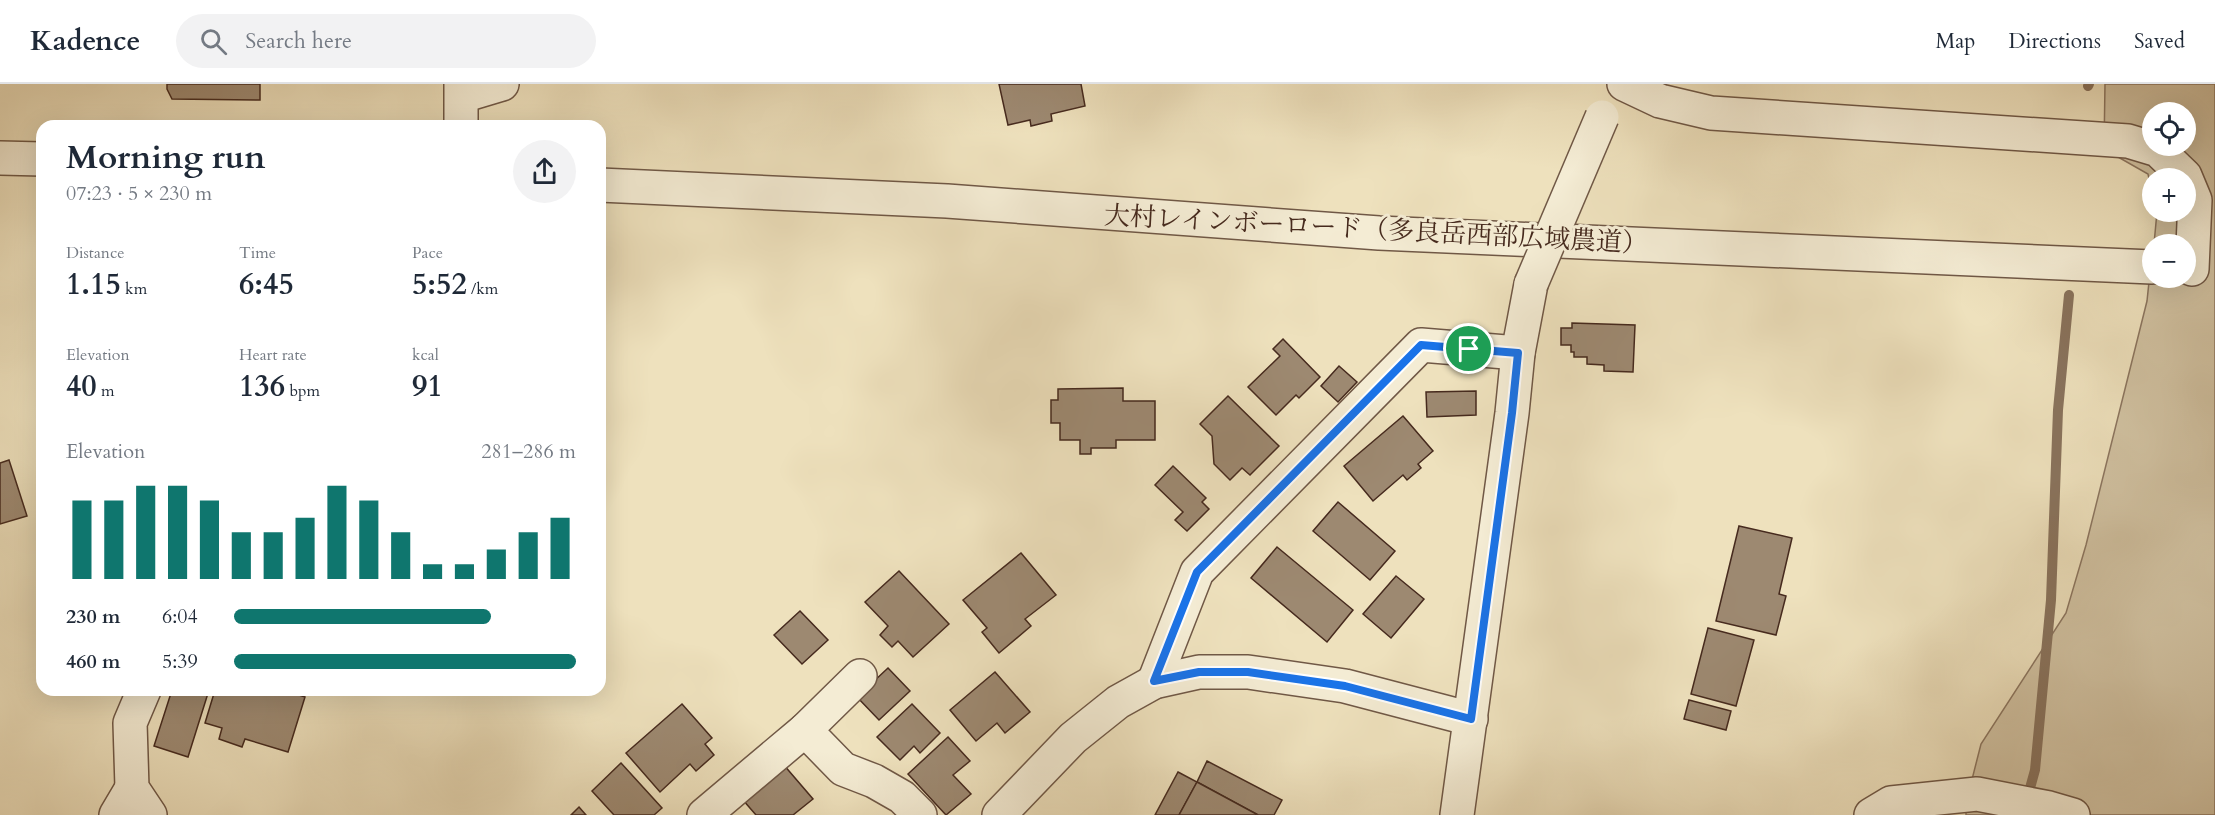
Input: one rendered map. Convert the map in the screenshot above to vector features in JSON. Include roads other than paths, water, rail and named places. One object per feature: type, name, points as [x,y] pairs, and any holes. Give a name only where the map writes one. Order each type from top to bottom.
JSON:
[{"type":"street","points":[[461,102],[502,84]]},
{"type":"street","points":[[1457,815],[1512,413],[1518,353],[1532,284],[1602,117],[1623,84],[1660,100],[1712,113],[2128,141],[2158,150],[2185,176],[2195,200],[2198,268]]},
{"type":"street","points":[[0,158],[36,159]]},
{"type":"street","name":"大村レインボーロード（多良岳西部広域農道）","points":[[606,185],[946,201],[1379,233],[2142,267]]},
{"type":"street","points":[[1154,681],[1197,572],[1421,345],[1518,353]]},
{"type":"street","points":[[999,815],[1073,738],[1118,702],[1154,681],[1199,672],[1248,672],[1345,686],[1471,719]]},
{"type":"street","points":[[704,815],[805,730],[860,676]]},
{"type":"street","points":[[141,696],[130,723],[124,801],[150,815]]},
{"type":"street","points":[[805,730],[843,769],[892,791],[902,797],[920,815]]},
{"type":"street","points":[[1871,815],[1891,803],[1977,794],[2061,811]]},
{"type":"waterway","points":[[2027,799],[2035,770],[2051,600],[2058,410],[2069,295]]}]
